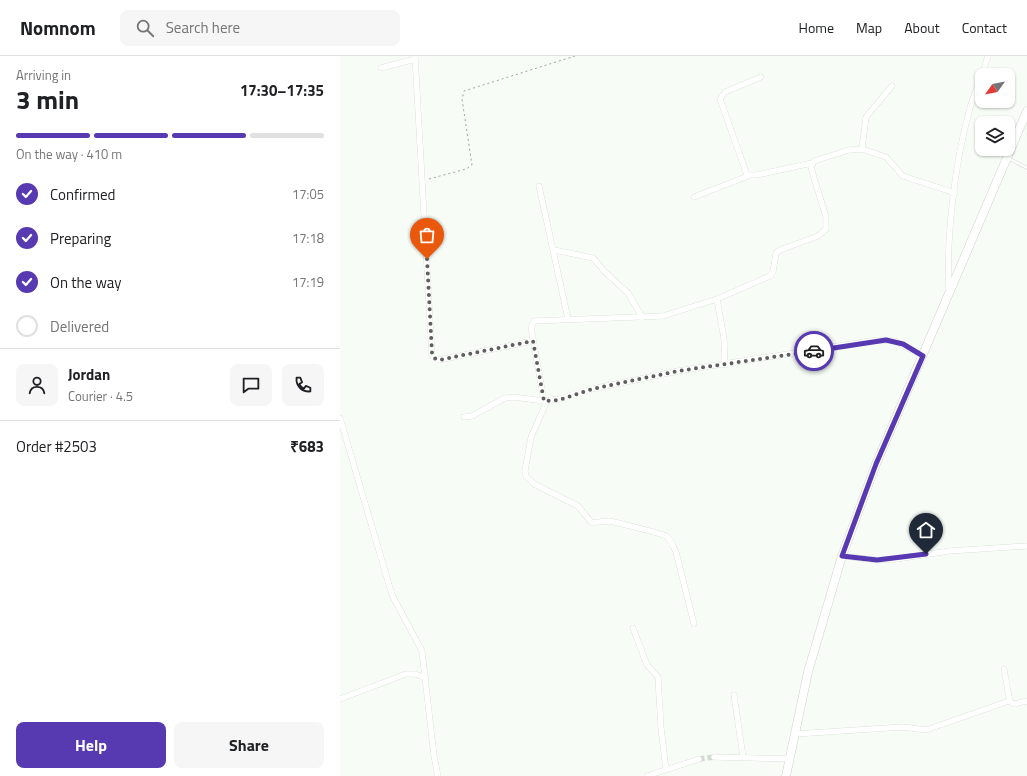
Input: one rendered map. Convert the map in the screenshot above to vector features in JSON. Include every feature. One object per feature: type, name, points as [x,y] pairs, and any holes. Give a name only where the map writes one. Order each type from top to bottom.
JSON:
[{"type":"main road","points":[[786,776],[816,643],[842,556],[876,464],[1027,112]]},
{"type":"street","points":[[949,295],[948,261],[955,193],[965,131],[970,108],[988,56]]},
{"type":"street","points":[[381,68],[415,57],[432,353],[434,358],[439,360],[533,341]]},
{"type":"street","points":[[748,176],[720,98],[725,92],[761,77]]},
{"type":"street","points":[[862,149],[866,117],[892,86]]},
{"type":"street","points":[[694,197],[748,176],[812,163],[819,159],[841,152],[862,149],[886,157],[903,176],[955,193]]},
{"type":"street","points":[[694,624],[676,552],[672,543],[666,536],[610,521],[591,522],[578,506],[529,481],[525,471],[531,437],[545,401],[531,327],[534,321],[663,316],[717,299],[770,276],[773,272],[776,253],[780,250],[818,236],[826,229],[826,217],[812,172],[812,163]]},
{"type":"street","points":[[539,186],[568,319]]},
{"type":"street","points":[[554,250],[593,258],[605,272],[628,293],[642,317]]},
{"type":"street","points":[[717,299],[724,339],[725,364]]},
{"type":"street","points":[[464,417],[472,416],[505,398],[514,397],[545,401],[568,397],[592,389],[664,374],[886,340],[903,344],[923,356]]},
{"type":"street","points":[[340,418],[392,595],[417,641],[423,656],[434,756],[438,776]]},
{"type":"street","points":[[842,556],[877,560],[897,559],[949,552],[1027,546]]},
{"type":"street","points":[[633,628],[647,664],[658,677],[661,728],[666,770]]},
{"type":"street","points":[[1004,669],[1009,700],[1014,704],[1027,701]]},
{"type":"street","points":[[340,699],[406,674],[415,674],[426,678]]},
{"type":"street","points":[[734,695],[743,757]]},
{"type":"street","points":[[795,734],[902,727],[926,730],[1009,700]]},
{"type":"street","points":[[714,757],[790,759]]},
{"type":"street","points":[[647,776],[699,759]]},
{"type":"lane","points":[[1008,158],[1027,168]]},
{"type":"path","points":[[422,181],[466,169],[472,164],[462,99],[464,91],[575,56]]},
{"type":"tunnel","points":[[699,759],[714,757]]},
{"type":"way so far","points":[[427,259],[432,356],[436,360],[439,360],[502,346],[533,341],[544,401],[559,400],[592,389],[678,371],[814,351]]},
{"type":"route","points":[[814,351],[877,340],[886,340],[903,344],[923,356],[876,464],[842,556],[877,560],[897,559],[926,554]]}]
